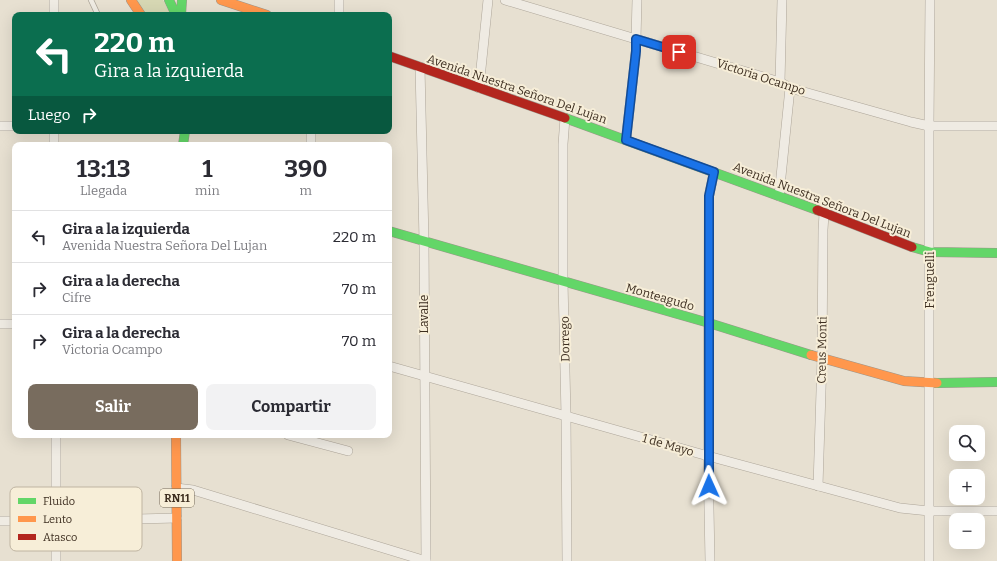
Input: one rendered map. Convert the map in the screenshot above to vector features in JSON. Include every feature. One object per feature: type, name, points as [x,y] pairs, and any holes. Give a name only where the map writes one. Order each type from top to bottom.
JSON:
[{"type":"street","points":[[54,0],[54,12]]},
{"type":"street","points":[[131,0],[139,12]]},
{"type":"street","points":[[169,0],[175,12]]},
{"type":"street","points":[[181,12],[182,0]]},
{"type":"street","points":[[221,0],[258,12]]},
{"type":"street","points":[[339,0],[339,12]]},
{"type":"street","points":[[479,88],[488,0]]},
{"type":"street","name":"Victoria Ocampo","points":[[505,0],[780,82],[790,88],[911,122],[929,126],[997,126]]},
{"type":"street","points":[[626,140],[636,51],[637,0]]},
{"type":"street","points":[[780,82],[782,0]]},
{"type":"street","name":"Frenguelli","points":[[929,561],[930,0]]},
{"type":"street","name":"Avenida Nuestra Señora Del Lujan","points":[[392,57],[714,172],[917,249],[930,252],[997,253]]},
{"type":"street","name":"Lavalle","points":[[420,67],[424,241],[426,561]]},
{"type":"street","points":[[779,196],[790,88]]},
{"type":"street","name":"Dorrego","points":[[565,118],[562,144],[567,561]]},
{"type":"street","points":[[0,126],[12,126]]},
{"type":"street","points":[[710,561],[708,456],[709,196],[714,172]]},
{"type":"street","name":"Creus Monti","points":[[818,486],[824,214]]},
{"type":"street","name":"Monteagudo","points":[[392,232],[709,323],[822,359],[904,381],[929,383],[997,382]]},
{"type":"street","points":[[0,324],[12,324]]},
{"type":"street","name":"1 de Mayo","points":[[392,367],[708,456],[900,508],[929,511],[997,511]]},
{"type":"street","points":[[56,438],[56,487]]},
{"type":"street","name":"RN11","points":[[176,438],[177,561]]},
{"type":"street","points":[[299,438],[348,451]]},
{"type":"street","points":[[176,488],[192,490],[426,561]]},
{"type":"street","points":[[142,519],[177,518]]},
{"type":"lane","points":[[91,0],[97,12]]},
{"type":"green space","points":[[135,0],[163,0],[169,12],[143,12]]},
{"type":"traffic: fast","points":[[169,0],[175,12]]},
{"type":"traffic: fast","points":[[181,12],[182,0]]},
{"type":"traffic: fast","points":[[565,118],[817,210]]},
{"type":"traffic: fast","points":[[183,142],[185,134]]},
{"type":"traffic: fast","points":[[392,232],[709,323],[811,355]]},
{"type":"traffic: fast","points":[[912,247],[930,252],[997,253]]},
{"type":"traffic: fast","points":[[937,383],[997,382]]},
{"type":"traffic: slow","points":[[131,0],[139,12]]},
{"type":"traffic: slow","points":[[221,0],[258,12]]},
{"type":"traffic: slow","points":[[811,355],[904,381],[937,383]]},
{"type":"traffic: slow","points":[[176,438],[177,561]]},
{"type":"traffic: jam","points":[[392,57],[565,118]]},
{"type":"traffic: jam","points":[[817,210],[912,247]]},
{"type":"route","points":[[679,52],[636,39],[626,140],[714,172],[709,196],[709,486]]}]
